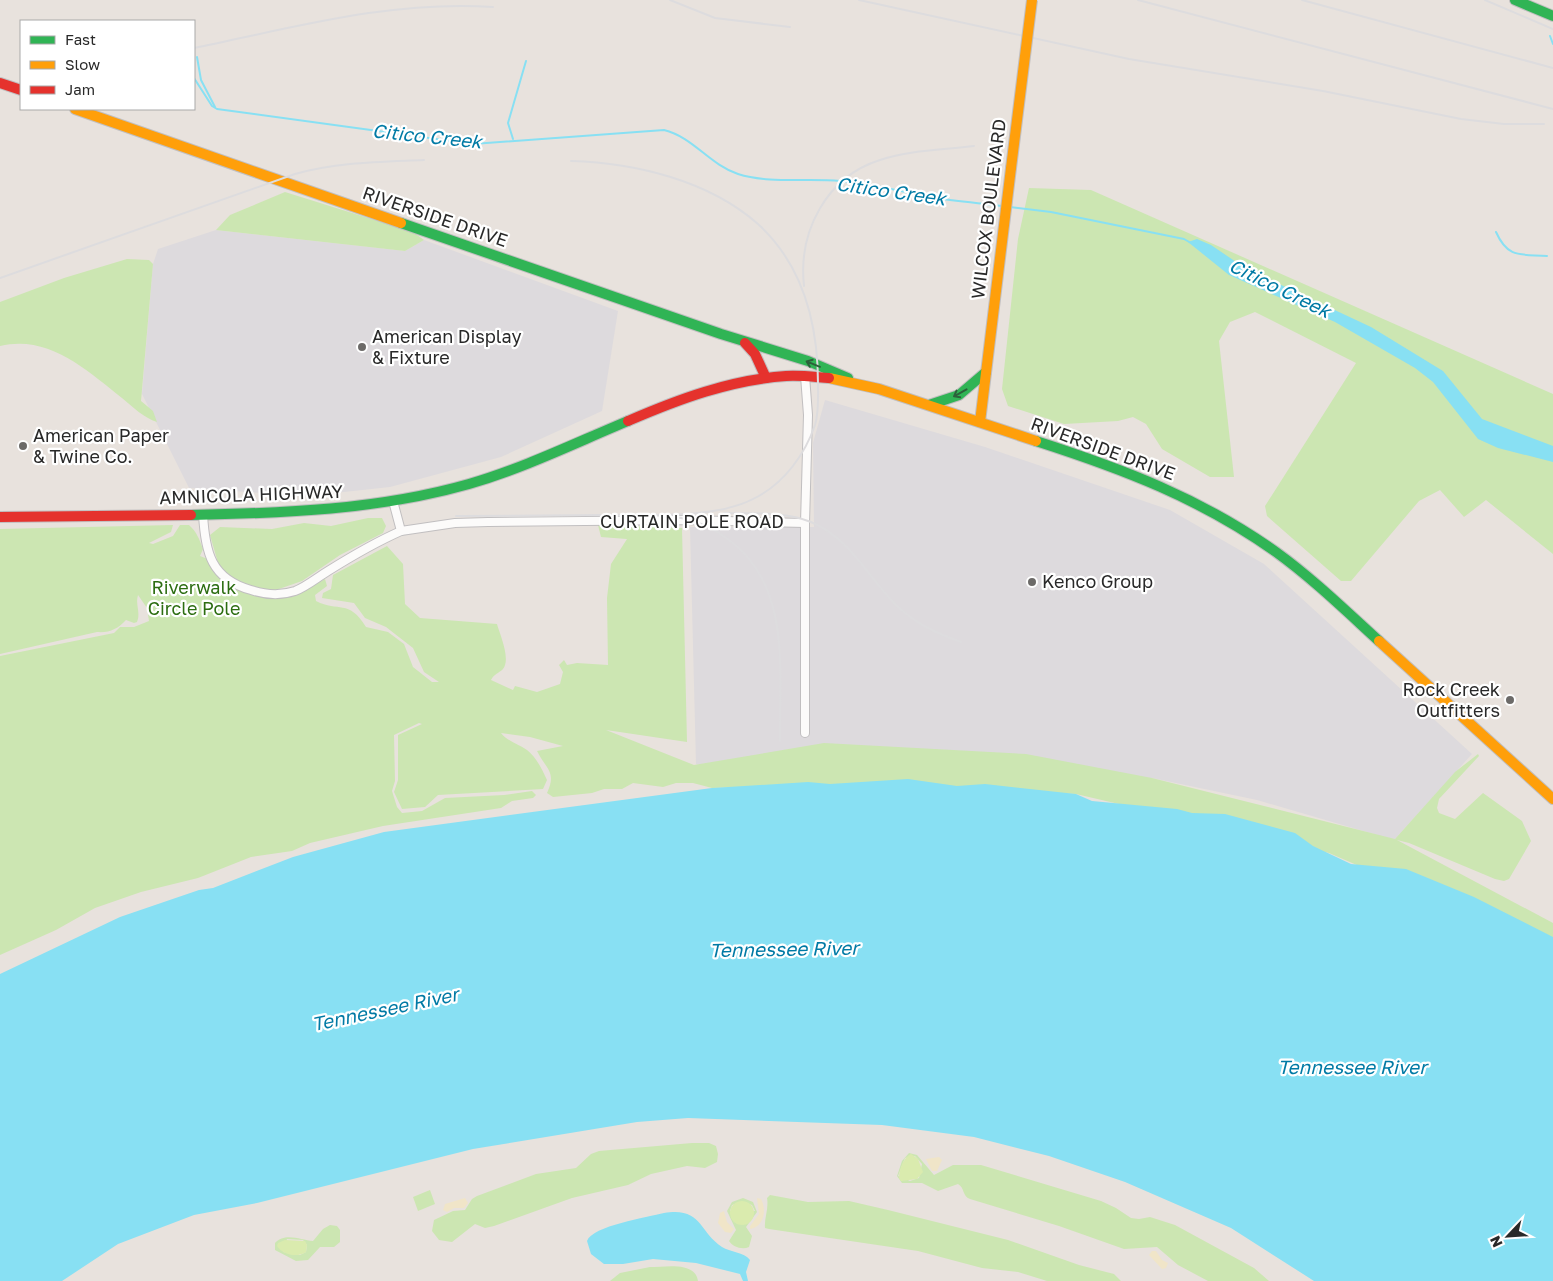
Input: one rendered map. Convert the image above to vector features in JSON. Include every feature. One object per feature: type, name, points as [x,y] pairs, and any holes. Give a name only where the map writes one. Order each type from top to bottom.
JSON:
[{"type":"main road","name":"WILCOX BOULEVARD","points":[[980,422],[1032,0]]},
{"type":"main road","points":[[1515,0],[1553,16]]},
{"type":"main road","points":[[1,86],[20,90]]},
{"type":"main road","name":"RIVERSIDE DRIVE","points":[[78,110],[808,362],[858,382],[1104,463],[1149,480],[1200,505],[1255,538],[1321,589],[1553,799]]},
{"type":"main road","points":[[742,340],[756,354],[766,378]]},
{"type":"main road","points":[[929,405],[959,394],[986,372]]},
{"type":"main road","name":"RIVERSIDE DRIVE","points":[[781,377],[805,376],[858,382]]},
{"type":"main road","name":"AMNICOLA HIGHWAY","points":[[0,517],[295,513],[393,501],[464,485],[504,473],[703,390],[737,381],[781,377]]},
{"type":"street","points":[[805,376],[808,415],[805,523]]},
{"type":"street","points":[[393,501],[401,531]]},
{"type":"street","name":"CURTAIN POLE ROAD","points":[[203,514],[204,538],[210,559],[219,572],[229,582],[237,586],[268,596],[296,590],[357,553],[401,531],[455,523],[687,520],[805,523],[804,733]]},
{"type":"shaded area","points":[[216,230],[405,251],[424,240],[618,311],[602,411],[501,457],[390,487],[307,496],[189,488],[142,394],[153,264],[158,249]]},
{"type":"shaded area","points":[[825,400],[985,447],[1170,510],[1264,564],[1472,754],[1394,840],[1257,800],[1152,778],[718,769],[696,764],[690,527],[814,527],[813,443]]},
{"type":"green space","points":[[1029,188],[1091,190],[1553,394],[1553,554],[1486,500],[1464,517],[1440,490],[1419,501],[1351,581],[1341,581],[1267,516],[1265,506],[1356,363],[1255,312],[1230,322],[1219,341],[1234,477],[1210,477],[1162,449],[1146,424],[1133,417],[1118,421],[1064,424],[1008,406],[1002,389],[1018,239]]},
{"type":"green space","points":[[285,192],[413,232],[424,240],[405,251],[216,230],[230,215]]},
{"type":"green space","points":[[127,259],[149,260],[153,264],[141,401],[153,411],[157,422],[143,415],[95,376],[66,357],[34,345],[0,346],[0,302],[64,278]]},
{"type":"green space","name":"Riverwalk Circle Pole","points":[[368,518],[382,518],[386,526],[383,533],[340,555],[302,581],[276,590],[292,597],[325,579],[327,586],[315,595],[316,601],[348,609],[360,618],[366,627],[388,632],[404,644],[413,667],[432,682],[439,682],[424,672],[413,648],[386,627],[365,618],[354,603],[322,598],[323,593],[331,589],[333,575],[387,546],[403,564],[405,604],[420,618],[497,624],[506,659],[503,669],[491,680],[513,690],[515,686],[537,692],[560,684],[563,672],[559,665],[564,660],[567,665],[577,663],[608,665],[607,598],[611,564],[627,539],[601,537],[598,525],[682,528],[687,742],[606,730],[694,765],[824,743],[1026,754],[1152,778],[1395,839],[1455,772],[1478,754],[1479,756],[1439,799],[1437,808],[1439,813],[1455,819],[1483,793],[1522,821],[1531,841],[1509,879],[1504,881],[1495,879],[1409,843],[1397,840],[1553,923],[1553,950],[1329,853],[1076,794],[830,784],[712,788],[693,783],[676,783],[663,787],[633,783],[622,789],[604,789],[592,793],[553,797],[547,793],[551,775],[537,751],[563,746],[530,737],[501,733],[527,750],[536,760],[547,780],[543,789],[438,795],[425,807],[402,809],[394,792],[398,780],[398,735],[422,724],[419,723],[394,735],[395,781],[392,791],[397,807],[402,813],[422,811],[445,798],[504,795],[532,791],[536,795],[533,798],[512,801],[501,808],[383,826],[310,843],[292,851],[251,857],[198,878],[141,892],[95,908],[56,930],[0,955],[0,656],[114,633],[120,627],[134,627],[149,621],[147,608],[138,595],[137,622],[134,623],[126,620],[120,626],[109,631],[0,654],[0,529],[173,525],[171,532],[149,543],[153,544],[173,536],[180,525],[189,525],[196,533],[203,549],[200,556],[218,563],[210,535],[220,527],[272,529],[304,523],[331,526]]},
{"type":"green space","points":[[709,1143],[716,1146],[717,1162],[705,1168],[687,1166],[651,1174],[628,1185],[572,1198],[494,1226],[485,1228],[475,1224],[452,1242],[439,1240],[432,1231],[434,1220],[453,1211],[465,1210],[472,1199],[477,1196],[536,1174],[576,1168],[591,1154],[599,1151]]},
{"type":"green space","points":[[909,1153],[917,1155],[934,1175],[953,1165],[981,1165],[1101,1201],[1131,1218],[1150,1217],[1175,1225],[1254,1268],[1269,1281],[1208,1281],[1178,1265],[1157,1247],[1124,1249],[1059,1226],[967,1198],[958,1184],[938,1191],[922,1183],[902,1183],[897,1176],[902,1161]],"holes":[[[915,1156],[922,1164],[919,1178],[910,1181],[898,1176],[905,1158]]]},
{"type":"green space","points":[[911,1154],[918,1159],[923,1172],[917,1179],[901,1181],[899,1178],[901,1168],[906,1158]]},
{"type":"green space","points":[[430,1190],[435,1204],[418,1211],[413,1197]]},
{"type":"green space","points":[[770,1195],[808,1202],[849,1201],[888,1210],[1008,1240],[1079,1265],[1114,1274],[1121,1281],[1047,1281],[1018,1272],[982,1268],[918,1251],[769,1229],[765,1228],[765,1224],[767,1198]]},
{"type":"green space","points":[[743,1198],[753,1202],[757,1212],[746,1227],[752,1236],[749,1247],[738,1247],[729,1241],[736,1230],[727,1211],[732,1202]],"holes":[[[742,1202],[752,1205],[755,1211],[730,1211],[732,1205]]]},
{"type":"green space","points":[[742,1201],[747,1202],[753,1208],[753,1218],[747,1224],[742,1225],[737,1224],[731,1218],[730,1213],[731,1208],[737,1202]]},
{"type":"green space","points":[[330,1225],[337,1226],[340,1230],[340,1242],[334,1247],[320,1247],[308,1260],[296,1261],[275,1250],[275,1243],[283,1238],[288,1237],[313,1241],[323,1229]],"holes":[[[287,1239],[303,1240],[307,1245],[306,1252],[300,1255],[283,1252]]]},
{"type":"green space","points":[[285,1240],[305,1241],[307,1245],[306,1252],[294,1255],[283,1252],[277,1246],[278,1243]]},
{"type":"green space","points":[[679,1266],[686,1268],[696,1275],[698,1281],[610,1281],[620,1273],[650,1267]]},
{"type":"sand","points":[[939,1157],[942,1160],[937,1171],[932,1171],[926,1159]]},
{"type":"sand","points":[[465,1198],[468,1203],[464,1208],[454,1208],[447,1212],[443,1210],[445,1204]]},
{"type":"sand","points":[[757,1198],[761,1199],[763,1203],[764,1213],[761,1222],[755,1228],[750,1229],[750,1226],[759,1214]]},
{"type":"sand","points":[[724,1211],[727,1222],[734,1229],[731,1233],[725,1232],[718,1223],[720,1213]]},
{"type":"sand","points":[[1152,1251],[1156,1251],[1162,1260],[1168,1263],[1166,1268],[1162,1269],[1149,1255]]},
{"type":"water","points":[[1197,239],[1211,245],[1245,268],[1371,327],[1443,371],[1482,419],[1553,446],[1553,462],[1498,448],[1478,439],[1433,382],[1415,368],[1335,322],[1229,275],[1188,242]]},
{"type":"water","name":"Tennessee River","points":[[908,779],[957,786],[985,784],[1076,794],[1092,801],[1177,809],[1192,813],[1225,814],[1295,833],[1313,846],[1351,864],[1406,869],[1474,897],[1553,937],[1553,1281],[1314,1281],[1231,1228],[1125,1182],[1049,1156],[974,1137],[882,1125],[688,1118],[637,1122],[473,1149],[257,1203],[194,1215],[118,1244],[62,1281],[0,1281],[0,974],[120,917],[199,890],[213,888],[293,857],[384,832],[712,788],[808,782],[830,784]]},
{"type":"water","points":[[676,1212],[693,1217],[714,1241],[722,1247],[747,1257],[750,1260],[746,1272],[748,1281],[743,1281],[740,1274],[696,1263],[653,1259],[623,1264],[604,1264],[591,1254],[587,1241],[599,1231],[621,1223]]},
{"type":"waterway","points":[[1550,36],[1553,44]]},
{"type":"waterway","points":[[197,57],[201,80],[215,107]]},
{"type":"waterway","points":[[513,139],[508,123],[526,61]]},
{"type":"waterway","name":"Citico Creek","points":[[195,80],[212,106],[217,109],[473,144],[664,130],[684,139],[728,170],[750,177],[776,180],[852,182],[930,197],[1002,206]]},
{"type":"waterway","name":"Citico Creek","points":[[1010,207],[1051,212],[1184,239],[1191,243]]},
{"type":"waterway","points":[[1496,232],[1505,247],[1511,251],[1523,255],[1547,256]]},
{"type":"railway","points":[[670,0],[715,18],[790,27]]},
{"type":"railway","points":[[859,0],[1129,59],[1323,91],[1461,119],[1504,124],[1544,124]]},
{"type":"railway","points":[[1138,0],[1553,109]]},
{"type":"railway","points":[[1302,0],[1553,68]]},
{"type":"railway","points":[[1485,0],[1553,29]]},
{"type":"railway","points":[[195,48],[342,17],[417,8],[493,7]]},
{"type":"railway","points":[[804,286],[803,266],[811,227],[819,209],[844,179],[861,168],[891,157],[915,152],[974,146]]},
{"type":"railway","points":[[0,278],[295,174],[343,165],[424,160]]},
{"type":"railway","points":[[456,516],[662,515],[703,513],[722,509],[757,497],[776,484],[800,457],[815,425],[818,404],[817,362],[811,318],[797,277],[787,258],[774,240],[758,224],[738,209],[694,185],[645,170],[595,162],[571,161]]},
{"type":"railway","points":[[724,513],[790,516],[801,518],[825,529],[857,558],[902,611],[926,627],[961,642]]},
{"type":"railway","points":[[674,517],[703,525],[729,540],[749,559],[763,581],[773,606],[778,632],[780,659],[780,741]]},
{"type":"traffic: fast","points":[[1515,0],[1553,16]]},
{"type":"traffic: fast","points":[[401,223],[721,334],[808,361],[848,378]]},
{"type":"traffic: fast","points":[[929,405],[959,395],[986,372]]},
{"type":"traffic: fast","points":[[191,515],[261,513],[366,505],[435,493],[489,478],[628,421]]},
{"type":"traffic: fast","points":[[1036,441],[1130,474],[1219,516],[1289,562],[1379,641]]},
{"type":"traffic: slow","points":[[1011,168],[1032,0]]},
{"type":"traffic: slow","points":[[78,110],[401,223]]},
{"type":"traffic: slow","points":[[980,422],[1011,168]]},
{"type":"traffic: slow","points":[[829,378],[879,389],[1036,441]]},
{"type":"traffic: slow","points":[[1379,641],[1553,799]]},
{"type":"traffic: jam","points":[[0,83],[20,90]]},
{"type":"traffic: jam","points":[[745,343],[755,354],[766,378]]},
{"type":"traffic: jam","points":[[628,421],[666,405],[725,386],[765,378],[791,376],[829,378]]},
{"type":"traffic: jam","points":[[0,517],[191,515]]},
{"type":"place","name":"American Display & Fixture","points":[[362,347]]},
{"type":"place","name":"American Paper & Twine Co.","points":[[23,446]]},
{"type":"place","name":"Kenco Group","points":[[1032,582]]},
{"type":"place","name":"Rock Creek Outfitters","points":[[1510,700]]}]
